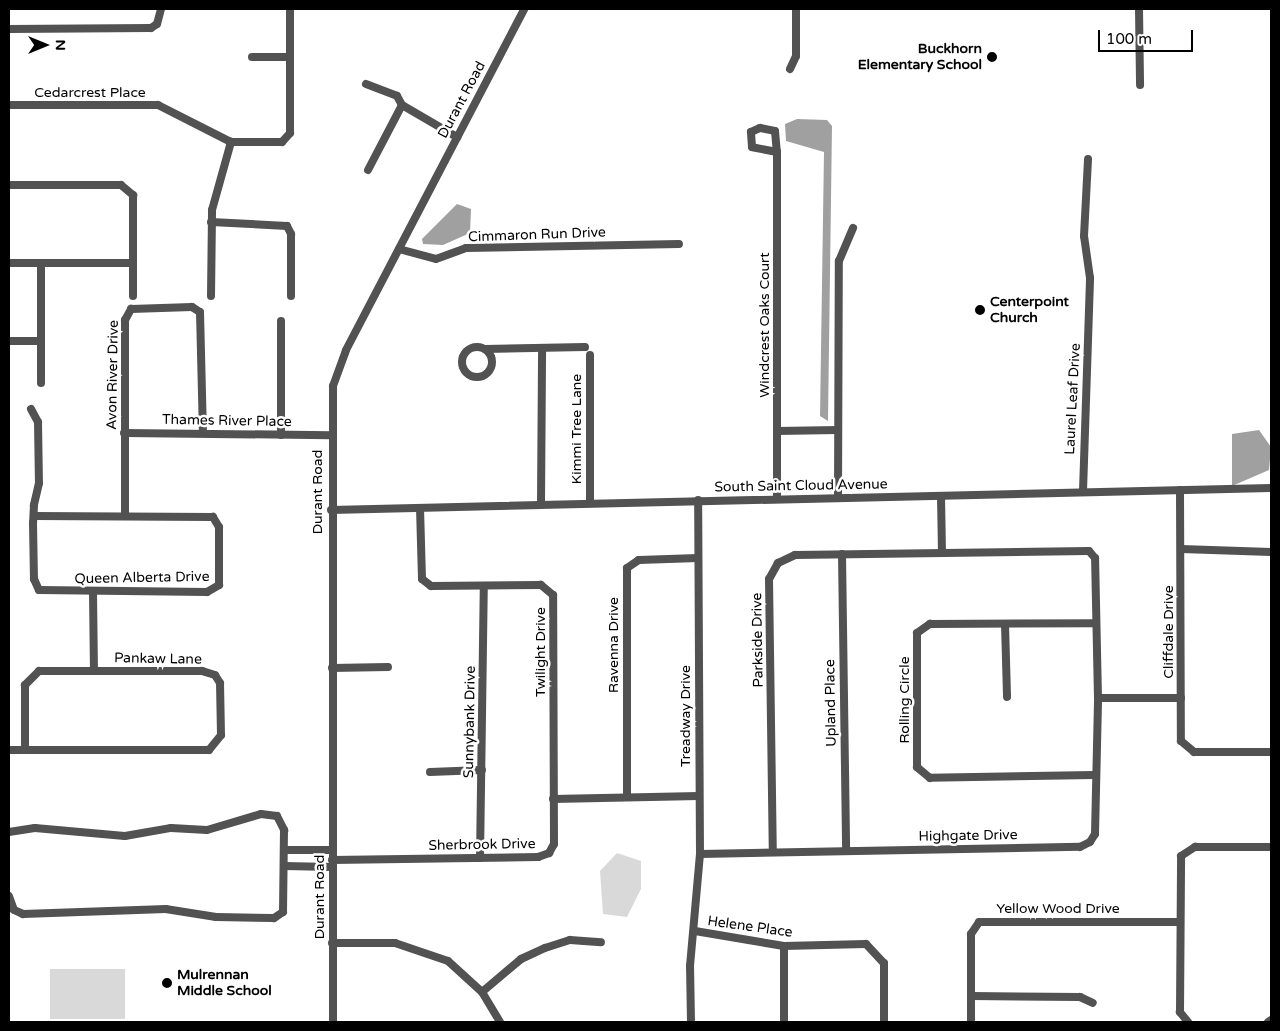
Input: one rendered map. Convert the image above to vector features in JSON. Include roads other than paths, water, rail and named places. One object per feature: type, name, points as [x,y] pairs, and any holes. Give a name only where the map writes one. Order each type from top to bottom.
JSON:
[{"type":"street","points":[[9,29],[151,28],[158,24],[161,9]]},
{"type":"street","points":[[252,57],[290,57],[290,9]]},
{"type":"street","name":"Durant Road","points":[[332,1022],[331,396],[340,363],[524,9]]},
{"type":"street","points":[[790,69],[796,56],[796,9]]},
{"type":"street","points":[[1139,9],[1140,85]]},
{"type":"street","name":"Cedarcrest Place","points":[[9,105],[158,105],[231,142],[282,142],[290,133],[290,57]]},
{"type":"street","points":[[366,84],[397,96],[402,105],[458,137]]},
{"type":"street","points":[[368,170],[402,105]]},
{"type":"street","points":[[211,296],[211,222],[231,142]]},
{"type":"street","name":"Windcrest Oaks Court","points":[[777,152],[777,499]]},
{"type":"street","name":"Laurel Leaf Drive","points":[[1083,490],[1090,287],[1084,236],[1088,159]]},
{"type":"street","points":[[9,185],[121,185],[133,195],[133,296]]},
{"type":"street","points":[[211,222],[287,226],[291,234],[291,296]]},
{"type":"street","points":[[838,498],[839,261],[854,228]]},
{"type":"street","name":"Cimmaron Run Drive","points":[[399,249],[436,259],[466,248],[679,244]]},
{"type":"street","points":[[9,263],[133,263]]},
{"type":"street","points":[[40,383],[41,263]]},
{"type":"street","name":"Avon River Drive","points":[[125,516],[124,320],[131,308],[192,307],[200,312],[203,432]]},
{"type":"street","points":[[281,321],[282,435]]},
{"type":"street","points":[[9,341],[40,341]]},
{"type":"street","points":[[485,349],[492,359],[491,368],[485,376],[471,376],[462,364],[464,354],[472,348],[584,347]]},
{"type":"street","points":[[541,504],[542,348]]},
{"type":"street","name":"Kimmi Tree Lane","points":[[590,355],[590,504]]},
{"type":"street","name":"Queen Alberta Drive","points":[[31,409],[38,422],[39,443],[34,516],[35,585],[47,592],[207,592],[219,585],[219,527],[213,517],[34,516]]},
{"type":"street","points":[[777,431],[838,430]]},
{"type":"street","name":"Thames River Place","points":[[124,432],[330,435]]},
{"type":"street","name":"South Saint Cloud Avenue","points":[[331,510],[698,500],[941,496],[1083,490],[1271,488]]},
{"type":"street","name":"Cliffdale Drive","points":[[1180,490],[1183,746],[1190,751],[1271,752]]},
{"type":"street","points":[[941,496],[942,551]]},
{"type":"street","name":"Treadway Drive","points":[[691,1022],[700,854],[698,500]]},
{"type":"street","name":"Twilight Drive","points":[[420,508],[422,579],[431,586],[542,585],[553,595],[554,799]]},
{"type":"street","points":[[1181,549],[1271,552]]},
{"type":"street","name":"Parkside Drive","points":[[773,850],[769,579],[778,563],[794,555],[942,551]]},
{"type":"street","name":"Highgate Drive","points":[[700,854],[773,850],[846,851],[1080,847],[1096,834],[1094,775],[1098,698],[1095,558],[1089,551],[942,551]]},
{"type":"street","name":"Upland Place","points":[[842,554],[846,851]]},
{"type":"street","name":"Ravenna Drive","points":[[627,797],[627,568],[639,560],[698,558]]},
{"type":"street","name":"Sunnybank Drive","points":[[480,858],[484,586]]},
{"type":"street","points":[[93,592],[94,670]]},
{"type":"street","name":"Rolling Circle","points":[[1094,775],[930,778],[917,767],[917,633],[930,624],[1095,623]]},
{"type":"street","points":[[1005,624],[1007,697]]},
{"type":"street","points":[[332,668],[388,667]]},
{"type":"street","name":"Pankaw Lane","points":[[9,750],[216,747],[220,735],[220,683],[215,675],[94,670],[39,671],[30,676],[25,685],[25,749]]},
{"type":"street","points":[[1098,698],[1181,698]]},
{"type":"street","points":[[430,772],[482,770]]},
{"type":"street","points":[[554,799],[699,796]]},
{"type":"street","name":"Sherbrook Drive","points":[[284,866],[480,858],[549,853],[554,844],[554,799]]},
{"type":"street","points":[[9,832],[35,828],[124,836],[171,828],[207,830],[272,814],[284,830],[283,912],[264,919],[166,908],[23,914],[14,910],[9,896]]},
{"type":"street","points":[[1188,1022],[1180,1012],[1181,864],[1186,850],[1271,847]]},
{"type":"street","points":[[284,850],[332,850]]},
{"type":"street","name":"Yellow Wood Drive","points":[[971,1022],[971,934],[979,922],[1180,922]]},
{"type":"street","name":"Helene Place","points":[[695,932],[784,946],[856,942],[873,948],[885,967],[884,1022]]},
{"type":"street","points":[[482,992],[521,959],[545,948],[570,940],[601,942]]},
{"type":"street","points":[[332,943],[394,943],[420,949],[448,961],[482,992],[500,1022]]},
{"type":"street","points":[[784,946],[784,1022]]},
{"type":"street","points":[[971,996],[1080,997],[1093,1004]]},
{"type":"place","name":"Buckhorn Elementary School","points":[[992,57]]},
{"type":"place","name":"Centerpoint Church","points":[[980,310]]},
{"type":"place","name":"Mulrennan Middle School","points":[[167,983]]}]
